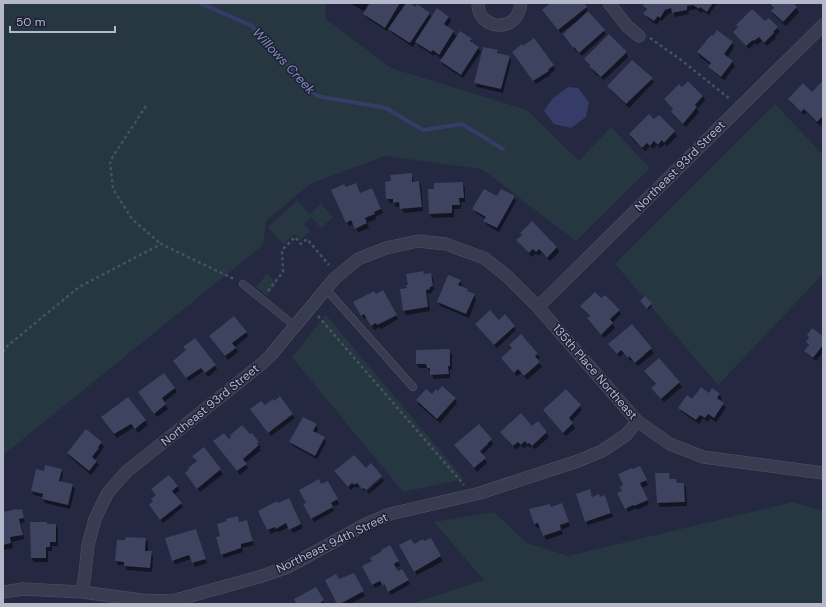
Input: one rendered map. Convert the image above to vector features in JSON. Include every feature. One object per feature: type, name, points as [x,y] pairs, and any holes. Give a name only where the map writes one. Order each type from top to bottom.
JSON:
[{"type":"street","points":[[478,3],[480,14],[484,19],[490,24],[498,26],[512,22],[517,17],[521,3]]},
{"type":"street","points":[[609,3],[627,26],[639,36]]},
{"type":"street","name":"Northeast 93rd Street","points":[[538,307],[823,25]]},
{"type":"street","name":"135th Place Northeast","points":[[386,248],[418,241],[446,244],[484,258],[508,277],[538,307],[637,421],[670,444],[702,457],[823,473]]},
{"type":"street","name":"Northeast 93rd Street","points":[[82,592],[88,545],[95,519],[107,494],[126,472],[270,356],[335,278],[358,259],[386,248]]},
{"type":"street","name":"Northeast 94th Street","points":[[3,592],[22,589],[82,592],[142,600],[172,601],[259,577],[288,567],[366,524],[390,514],[480,494],[578,461],[602,451],[626,435],[637,421]]},
{"type":"lane","points":[[243,284],[295,326]]},
{"type":"lane","points":[[326,289],[413,387]]},
{"type":"path","points":[[639,36],[652,38],[740,107]]},
{"type":"path","points":[[146,106],[110,161],[113,189],[132,219],[161,244],[243,284]]},
{"type":"path","points":[[262,299],[283,272],[282,250],[295,237],[301,244],[307,239],[329,265]]},
{"type":"path","points":[[3,352],[5,348],[79,287],[161,244]]},
{"type":"path","points":[[318,316],[464,485]]},
{"type":"shaded area","points":[[3,3],[326,3],[325,18],[391,68],[527,110],[579,161],[611,127],[650,168],[576,241],[482,169],[385,156],[310,184],[266,221],[263,245],[3,455]]},
{"type":"shaded area","points":[[775,104],[823,155],[823,274],[718,385],[615,264]]},
{"type":"shaded area","points":[[297,201],[310,214],[321,204],[333,217],[321,228],[311,217],[304,224],[310,231],[300,240],[295,234],[283,244],[268,227]]},
{"type":"shaded area","points":[[267,274],[277,283],[267,296],[256,287]]},
{"type":"shaded area","points":[[326,315],[464,479],[403,492],[292,357]]},
{"type":"shaded area","points":[[793,502],[823,511],[823,604],[411,604],[484,580],[434,522],[494,512],[527,543],[568,556]]},
{"type":"water","points":[[568,87],[578,88],[589,102],[586,117],[571,128],[554,124],[544,111],[552,99]]},
{"type":"building","points":[[370,3],[400,3],[385,28],[363,14]]},
{"type":"building","points":[[406,3],[416,7],[417,4],[430,13],[410,43],[388,29]]},
{"type":"building","points":[[550,3],[584,3],[587,7],[558,30],[542,10]]},
{"type":"building","points":[[645,3],[713,3],[707,12],[700,7],[699,9],[693,5],[687,6],[687,10],[672,13],[671,8],[665,10],[660,18],[658,16],[654,21],[643,14],[647,9],[643,6]]},
{"type":"building","points":[[769,3],[793,3],[797,7],[783,22],[771,11],[774,8]]},
{"type":"building","points":[[437,8],[449,17],[444,24],[454,31],[439,55],[433,50],[431,52],[415,42]]},
{"type":"building","points":[[752,9],[765,21],[769,18],[778,27],[764,43],[759,37],[746,46],[733,32],[738,27],[736,25]]},
{"type":"building","points":[[588,11],[605,30],[579,53],[574,47],[573,48],[563,34]]},
{"type":"building","points":[[717,30],[733,42],[724,54],[733,61],[721,77],[708,67],[711,63],[697,52]]},
{"type":"building","points":[[460,31],[472,39],[470,41],[479,47],[461,75],[440,61]]},
{"type":"building","points":[[609,34],[627,52],[601,77],[584,59]]},
{"type":"building","points":[[534,38],[554,65],[548,70],[549,71],[533,81],[512,52],[522,44],[523,46]]},
{"type":"building","points":[[483,47],[498,50],[497,53],[510,56],[501,89],[474,83]]},
{"type":"building","points":[[632,60],[653,78],[626,104],[607,86]]},
{"type":"building","points":[[688,81],[703,96],[695,105],[697,107],[683,124],[671,112],[673,109],[664,99],[679,84],[682,87]]},
{"type":"building","points":[[821,82],[823,84],[823,116],[817,122],[804,109],[801,112],[788,99],[803,83],[812,92]]},
{"type":"building","points":[[649,114],[654,119],[659,115],[675,131],[664,143],[662,140],[658,145],[654,141],[650,146],[647,143],[642,148],[629,134]]},
{"type":"building","points":[[412,173],[412,182],[419,181],[422,207],[400,209],[399,202],[393,203],[393,199],[386,199],[385,182],[391,181],[390,175]]},
{"type":"building","points":[[463,182],[464,198],[459,198],[460,205],[452,205],[452,213],[429,214],[428,189],[434,189],[434,183]]},
{"type":"building","points":[[356,183],[360,193],[372,188],[381,209],[374,212],[375,214],[365,218],[367,223],[355,229],[351,220],[346,223],[331,190],[344,184],[346,187]]},
{"type":"building","points":[[484,189],[497,196],[501,189],[515,196],[497,228],[483,221],[486,217],[472,209]]},
{"type":"building","points":[[532,221],[557,247],[547,258],[539,249],[536,252],[533,249],[529,253],[516,240],[522,235],[520,233]]},
{"type":"building","points":[[423,271],[424,274],[431,273],[433,286],[426,290],[428,307],[403,311],[400,289],[407,288],[406,285],[408,285],[406,274]]},
{"type":"building","points":[[448,275],[461,280],[458,285],[475,294],[466,314],[437,302]]},
{"type":"building","points":[[383,290],[397,315],[377,325],[376,323],[371,326],[364,314],[361,316],[353,302],[374,291],[376,294]]},
{"type":"building","points":[[595,292],[601,298],[605,295],[620,310],[610,319],[613,323],[601,335],[587,318],[590,316],[580,306]]},
{"type":"building","points":[[645,296],[652,303],[647,309],[640,301]]},
{"type":"building","points":[[490,310],[499,320],[505,314],[515,326],[494,345],[475,324]]},
{"type":"building","points":[[234,316],[247,332],[232,343],[236,348],[225,356],[209,336]]},
{"type":"building","points":[[632,324],[652,348],[635,363],[621,350],[617,354],[608,344]]},
{"type":"building","points":[[812,328],[823,336],[823,345],[813,358],[804,351],[809,345],[806,342],[809,337],[807,335]]},
{"type":"building","points":[[521,334],[538,354],[535,356],[540,362],[524,376],[518,369],[514,373],[501,358],[512,348],[509,345]]},
{"type":"building","points":[[195,338],[216,365],[205,373],[201,368],[186,378],[173,361],[186,350],[183,347]]},
{"type":"building","points":[[450,349],[450,366],[448,366],[449,374],[430,375],[430,368],[427,368],[426,364],[416,364],[416,350]]},
{"type":"building","points":[[659,358],[680,382],[661,399],[651,388],[656,384],[644,371]]},
{"type":"building","points":[[164,373],[175,388],[162,398],[166,404],[154,414],[138,392]]},
{"type":"building","points":[[442,386],[456,398],[437,419],[416,400],[426,389],[432,394],[436,389],[438,391]]},
{"type":"building","points":[[701,387],[709,393],[712,388],[720,394],[717,398],[724,403],[714,418],[708,414],[705,418],[700,415],[696,420],[678,408],[687,395],[692,399]]},
{"type":"building","points":[[566,389],[581,405],[569,418],[573,423],[563,433],[543,410]]},
{"type":"building","points":[[280,396],[293,414],[268,433],[250,409],[261,401],[265,405],[273,399],[274,401]]},
{"type":"building","points":[[128,397],[146,420],[135,429],[131,424],[114,434],[101,417]]},
{"type":"building","points":[[521,413],[532,426],[538,421],[547,432],[532,446],[529,443],[527,444],[525,441],[521,445],[518,442],[513,446],[500,432]]},
{"type":"building","points":[[303,417],[317,424],[313,431],[325,437],[315,456],[289,442]]},
{"type":"building","points":[[479,424],[492,439],[480,451],[486,458],[474,468],[454,445]]},
{"type":"building","points":[[242,425],[250,434],[252,433],[259,442],[257,443],[259,445],[243,459],[247,464],[237,471],[213,441],[224,433],[229,439],[231,437],[230,435]]},
{"type":"building","points":[[86,429],[102,442],[92,457],[97,461],[89,471],[67,453]]},
{"type":"building","points":[[204,447],[221,469],[197,489],[185,473],[189,469],[188,468],[197,461],[192,456]]},
{"type":"building","points":[[354,455],[366,468],[371,463],[382,476],[366,490],[364,488],[362,489],[357,483],[354,485],[352,483],[348,487],[334,471]]},
{"type":"building","points":[[45,465],[62,469],[59,481],[73,484],[68,505],[42,499],[43,494],[31,491],[36,469],[44,471]]},
{"type":"building","points":[[640,466],[647,480],[640,483],[648,500],[625,509],[617,493],[622,491],[620,487],[623,485],[618,474]]},
{"type":"building","points":[[655,473],[669,473],[670,479],[676,479],[677,483],[684,483],[685,502],[657,503]]},
{"type":"building","points":[[169,475],[178,486],[172,491],[182,503],[160,520],[149,505],[153,501],[151,499],[156,495],[151,489]]},
{"type":"building","points":[[319,479],[321,484],[328,481],[338,499],[331,503],[333,507],[311,519],[303,504],[306,503],[299,490]]},
{"type":"building","points":[[590,489],[592,497],[599,494],[600,497],[605,495],[611,513],[585,522],[576,494]]},
{"type":"building","points":[[289,498],[301,524],[289,530],[286,523],[276,529],[275,527],[267,530],[258,511],[277,501],[278,503]]},
{"type":"building","points":[[562,503],[569,522],[560,525],[561,530],[543,536],[538,523],[534,524],[529,509],[550,504],[551,507]]},
{"type":"building","points":[[22,509],[24,518],[19,519],[23,535],[10,537],[11,543],[3,545],[3,512]]},
{"type":"building","points":[[238,516],[239,522],[247,520],[253,541],[241,544],[241,548],[221,555],[216,537],[220,536],[217,524],[227,521],[226,519]]},
{"type":"building","points":[[30,522],[47,522],[47,524],[56,524],[56,542],[50,542],[50,547],[46,547],[46,558],[31,558]]},
{"type":"building","points":[[196,529],[206,559],[192,563],[189,555],[172,561],[165,538]]},
{"type":"building","points":[[126,537],[146,538],[145,551],[152,551],[150,568],[124,566],[124,562],[115,561],[117,540],[125,540]]},
{"type":"building","points":[[431,538],[441,556],[414,572],[399,545],[411,539],[414,544],[423,539],[424,541]]},
{"type":"building","points":[[390,545],[399,561],[394,564],[398,571],[402,569],[409,580],[388,592],[384,584],[383,586],[380,581],[372,585],[362,566],[372,561],[370,558]]},
{"type":"building","points":[[354,573],[364,591],[340,604],[337,604],[325,580],[336,574],[339,579]]},
{"type":"building","points":[[316,587],[324,600],[319,604],[293,604],[296,603],[294,599]]},
{"type":"waterway","name":"Willows Creek","points":[[200,3],[252,26],[317,96],[386,108],[423,130],[462,124],[503,149]]}]
